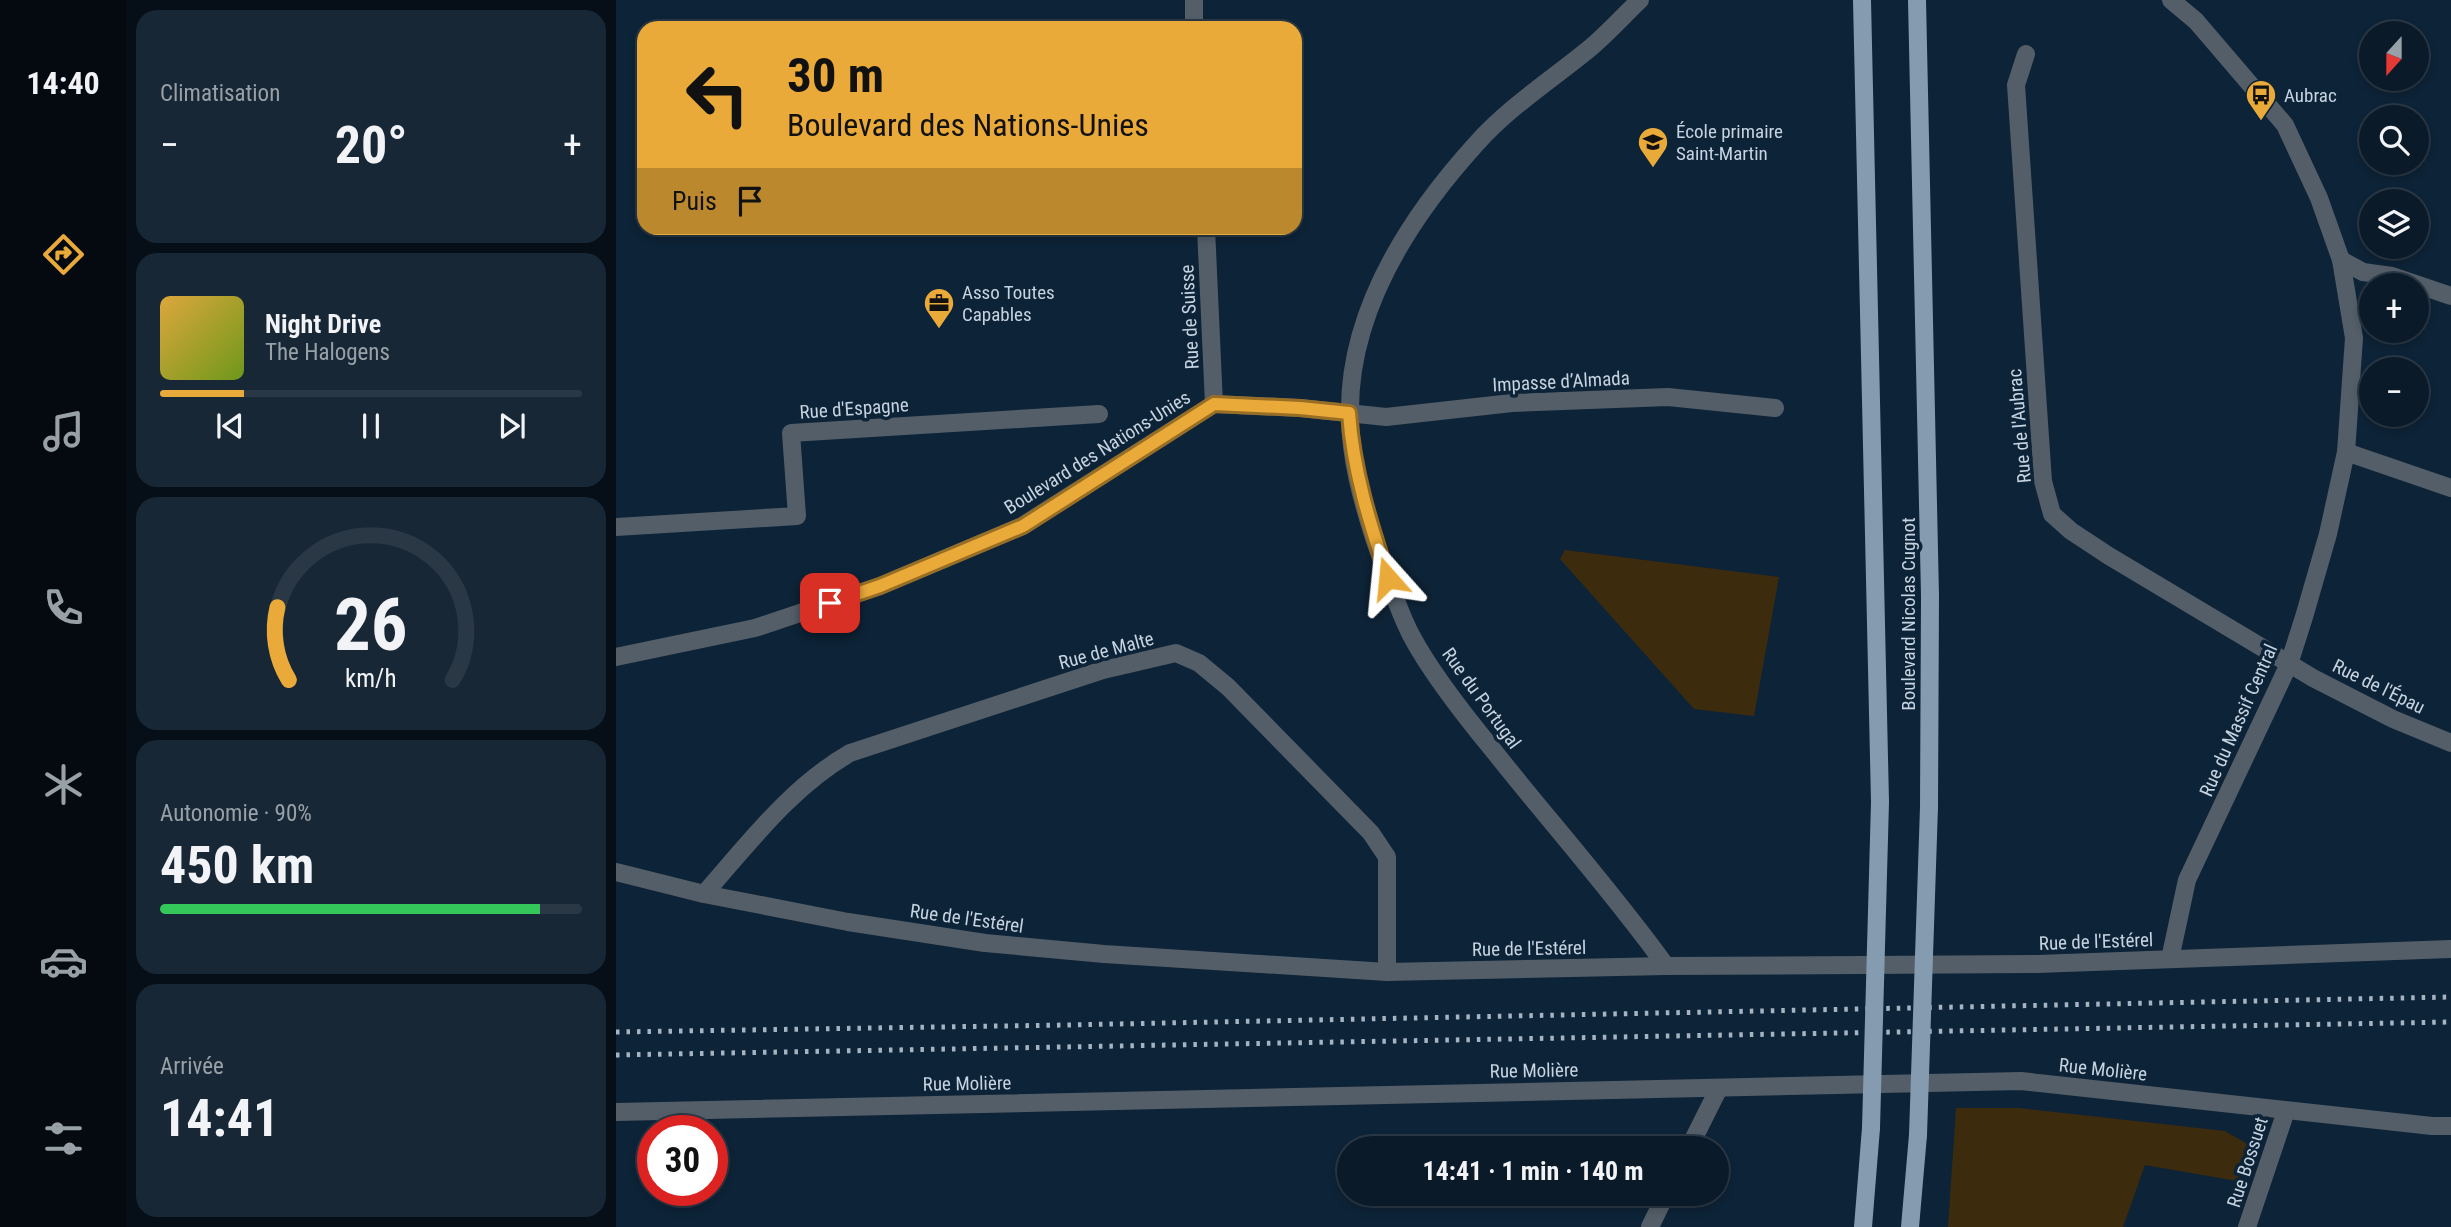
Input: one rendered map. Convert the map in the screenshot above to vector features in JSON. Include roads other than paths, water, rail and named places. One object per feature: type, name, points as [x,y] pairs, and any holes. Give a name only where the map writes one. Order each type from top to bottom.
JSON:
[{"type":"main road","name":"Boulevard Nicolas Cugnot","points":[[1862,0],[1880,802],[1871,1128],[1863,1227]]},
{"type":"main road","name":"Boulevard Nicolas Cugnot","points":[[1910,1227],[1918,1135],[1929,807],[1930,582],[1917,0]]},
{"type":"street","points":[[1194,0],[1194,21]]},
{"type":"street","points":[[1349,413],[1355,352],[1371,300],[1395,254],[1436,193],[1477,142],[1530,94],[1590,48],[1640,0]]},
{"type":"street","name":"Rue du Massif Central","points":[[2170,960],[2187,880],[2289,664],[2328,534],[2346,452],[2354,338],[2341,260],[2319,198],[2285,125],[2196,21],[2171,0]]},
{"type":"street","name":"Rue de l'Aubrac","points":[[2026,54],[2016,85],[2043,481],[2052,514],[2071,531],[2109,556],[2289,664]]},
{"type":"street","name":"Rue de Suisse","points":[[1206,235],[1214,404]]},
{"type":"street","points":[[2341,260],[2363,272],[2392,276],[2451,296]]},
{"type":"street","name":"Impasse d’Almada","points":[[1349,413],[1386,417],[1512,403],[1668,397],[1775,408]]},
{"type":"street","name":"Boulevard des Nations-Unies","points":[[616,657],[755,628],[880,586],[1023,526],[1214,404],[1349,413]]},
{"type":"street","name":"Rue du Portugal","points":[[1349,413],[1354,457],[1365,508],[1388,578],[1411,635],[1461,711],[1665,966]]},
{"type":"street","name":"Rue d'Espagne","points":[[616,527],[797,516],[791,433],[1099,414]]},
{"type":"street","points":[[2346,452],[2451,488]]},
{"type":"street","name":"Rue de Malte","points":[[704,894],[777,810],[828,766],[850,753],[1103,670],[1176,653],[1199,663],[1228,687],[1371,833],[1387,857],[1387,972]]},
{"type":"street","name":"Rue de l'Épau","points":[[2289,664],[2393,719],[2451,743]]},
{"type":"street","name":"Rue de l'Estérel","points":[[616,872],[704,894],[848,922],[985,943],[1104,954],[1387,972],[1665,966],[2037,964],[2451,949]]},
{"type":"street","name":"Rue Molière","points":[[616,1112],[2021,1081],[2286,1111],[2451,1126]]},
{"type":"street","points":[[1695,1136],[1719,1088]]},
{"type":"street","name":"Rue Bossuet","points":[[2247,1227],[2286,1111]]},
{"type":"street","points":[[1650,1227],[1660,1206]]},
{"type":"railway","points":[[616,1032],[2451,997]]},
{"type":"railway","points":[[616,1055],[2451,1022]]},
{"type":"place","name":"Aubrac","points":[[2261,122]]},
{"type":"place","name":"École primaire Saint-Martin","points":[[1653,169]]},
{"type":"place","name":"Asso Toutes Capables","points":[[939,330]]}]
